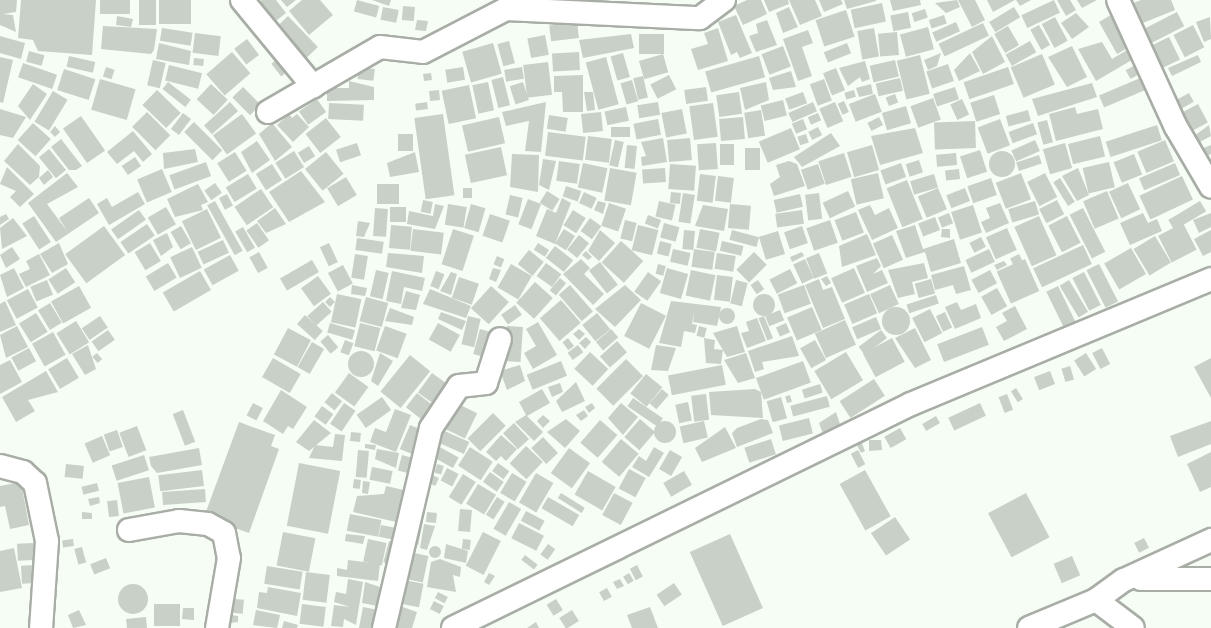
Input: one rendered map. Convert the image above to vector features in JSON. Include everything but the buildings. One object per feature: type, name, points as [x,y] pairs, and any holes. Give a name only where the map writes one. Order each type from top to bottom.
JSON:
[{"type":"street","points":[[242,0],[313,86]]},
{"type":"street","points":[[268,112],[380,47],[423,52],[506,9],[699,18],[724,0]]},
{"type":"street","points":[[1118,0],[1176,127],[1211,187]]},
{"type":"street","points":[[453,628],[911,404],[1211,279]]},
{"type":"street","points":[[384,628],[431,428],[459,386],[486,383],[500,339]]},
{"type":"street","points":[[0,466],[23,472],[35,483],[47,541],[41,628]]},
{"type":"street","points":[[129,530],[179,521],[208,524],[224,533],[229,558],[217,628]]},
{"type":"street","points":[[1029,628],[1096,600],[1125,580],[1211,540]]},
{"type":"street","points":[[1125,580],[1211,579]]},
{"type":"street","points":[[1096,600],[1132,628]]}]
